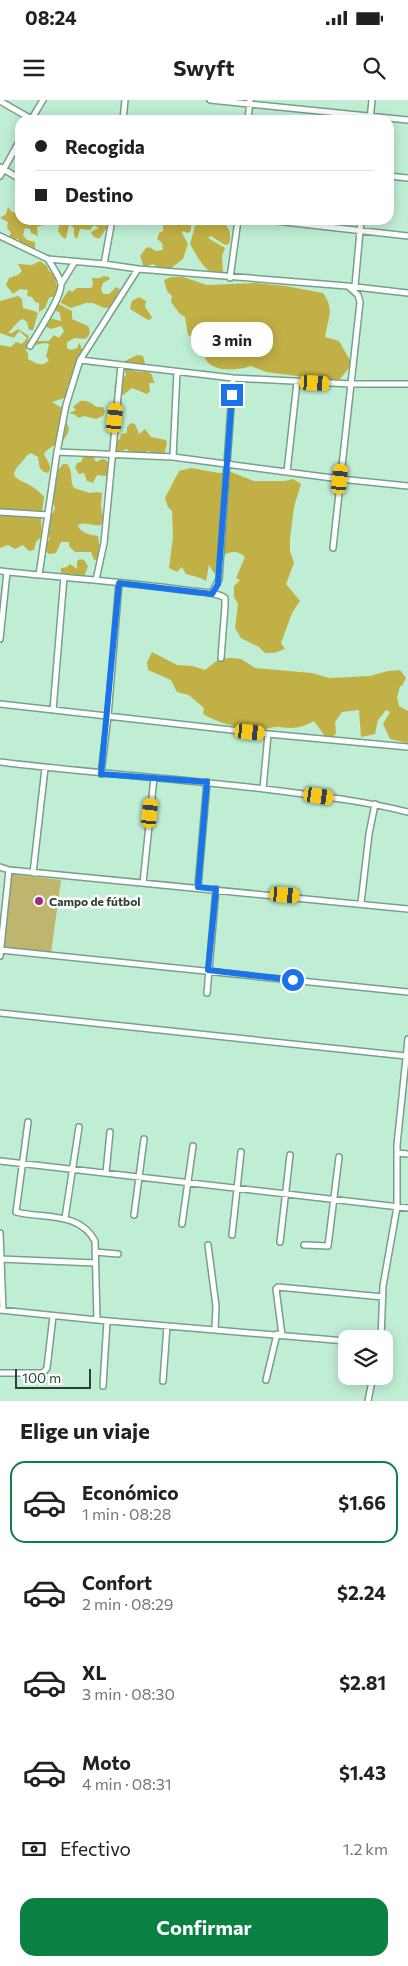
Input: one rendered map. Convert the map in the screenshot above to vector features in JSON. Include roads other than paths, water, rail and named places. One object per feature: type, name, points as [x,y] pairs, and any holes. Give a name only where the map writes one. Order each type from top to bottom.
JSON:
[{"type":"street","points":[[35,115],[43,100]]},
{"type":"street","points":[[124,115],[125,100]]},
{"type":"street","points":[[210,100],[250,102],[348,115]]},
{"type":"street","points":[[371,115],[372,100]]},
{"type":"street","points":[[0,101],[24,115]]},
{"type":"street","points":[[249,115],[250,102]]},
{"type":"street","points":[[394,119],[408,120]]},
{"type":"street","points":[[0,176],[2,168],[15,148]]},
{"type":"street","points":[[2,168],[15,176]]},
{"type":"street","points":[[394,177],[408,178]]},
{"type":"street","points":[[104,264],[111,225]]},
{"type":"street","points":[[230,278],[237,225]]},
{"type":"street","points":[[309,225],[408,236]]},
{"type":"street","points":[[355,286],[360,225]]},
{"type":"street","points":[[0,236],[48,259],[74,263],[104,264],[230,278],[355,286],[408,293]]},
{"type":"street","points":[[48,259],[61,284]]},
{"type":"street","points":[[30,346],[51,310],[61,284],[74,263]]},
{"type":"street","points":[[39,575],[57,452],[66,405],[80,360],[138,269]]},
{"type":"street","points":[[333,548],[360,302],[358,295],[347,286]]},
{"type":"street","points":[[80,360],[233,378],[351,384],[408,384]]},
{"type":"street","points":[[96,580],[104,543],[120,365]]},
{"type":"street","points":[[173,457],[177,372]]},
{"type":"street","points":[[212,594],[219,580],[233,378]]},
{"type":"street","points":[[287,472],[297,382]]},
{"type":"street","points":[[57,452],[173,457],[408,486]]},
{"type":"street","points":[[0,512],[48,515]]},
{"type":"street","points":[[0,571],[96,580],[212,594],[223,597],[225,601],[222,658]]},
{"type":"street","points":[[0,639],[7,572]]},
{"type":"street","points":[[53,710],[64,577]]},
{"type":"street","points":[[101,774],[108,716],[119,583]]},
{"type":"street","points":[[0,704],[268,734],[408,747]]},
{"type":"street","points":[[263,789],[268,734]]},
{"type":"street","points":[[0,762],[101,774],[207,782],[375,804],[408,812]]},
{"type":"street","points":[[33,872],[45,768]]},
{"type":"street","points":[[143,883],[154,778]]},
{"type":"street","points":[[198,887],[207,782]]},
{"type":"street","points":[[361,904],[368,834],[375,804]]},
{"type":"street","points":[[0,867],[9,870],[408,908]]},
{"type":"street","points":[[0,956],[9,870]]},
{"type":"street","points":[[207,994],[216,889]]},
{"type":"street","points":[[0,950],[408,992]]},
{"type":"street","points":[[0,1013],[406,1056]]},
{"type":"street","points":[[381,1330],[388,1252],[397,1208],[397,1153],[408,1040]]},
{"type":"street","points":[[28,1122],[16,1213],[65,1218],[83,1227],[91,1234],[95,1241],[97,1320]]},
{"type":"street","points":[[65,1218],[79,1127]]},
{"type":"street","points":[[106,1173],[110,1132]]},
{"type":"street","points":[[134,1215],[144,1139]]},
{"type":"street","points":[[182,1224],[193,1146]]},
{"type":"street","points":[[232,1235],[241,1152]]},
{"type":"street","points":[[397,1153],[408,1154]]},
{"type":"street","points":[[280,1242],[290,1155]]},
{"type":"street","points":[[304,1245],[328,1246],[339,1157]]},
{"type":"street","points":[[0,1161],[408,1208]]},
{"type":"street","points":[[0,1233],[2,1310],[107,1321],[338,1340]]},
{"type":"street","points":[[208,1245],[216,1306],[215,1329]]},
{"type":"street","points":[[95,1252],[118,1254]]},
{"type":"street","points":[[1,1259],[95,1263]]},
{"type":"street","points":[[266,1380],[279,1334],[276,1290],[278,1286],[383,1297]]},
{"type":"street","points":[[0,1373],[42,1373],[45,1371],[53,1316]]},
{"type":"street","points":[[103,1386],[107,1321]]},
{"type":"street","points":[[163,1381],[167,1326]]},
{"type":"street","points":[[368,1401],[371,1385]]},
{"type":"place","name":"Campo de fútbol","points":[[39,901]]}]
